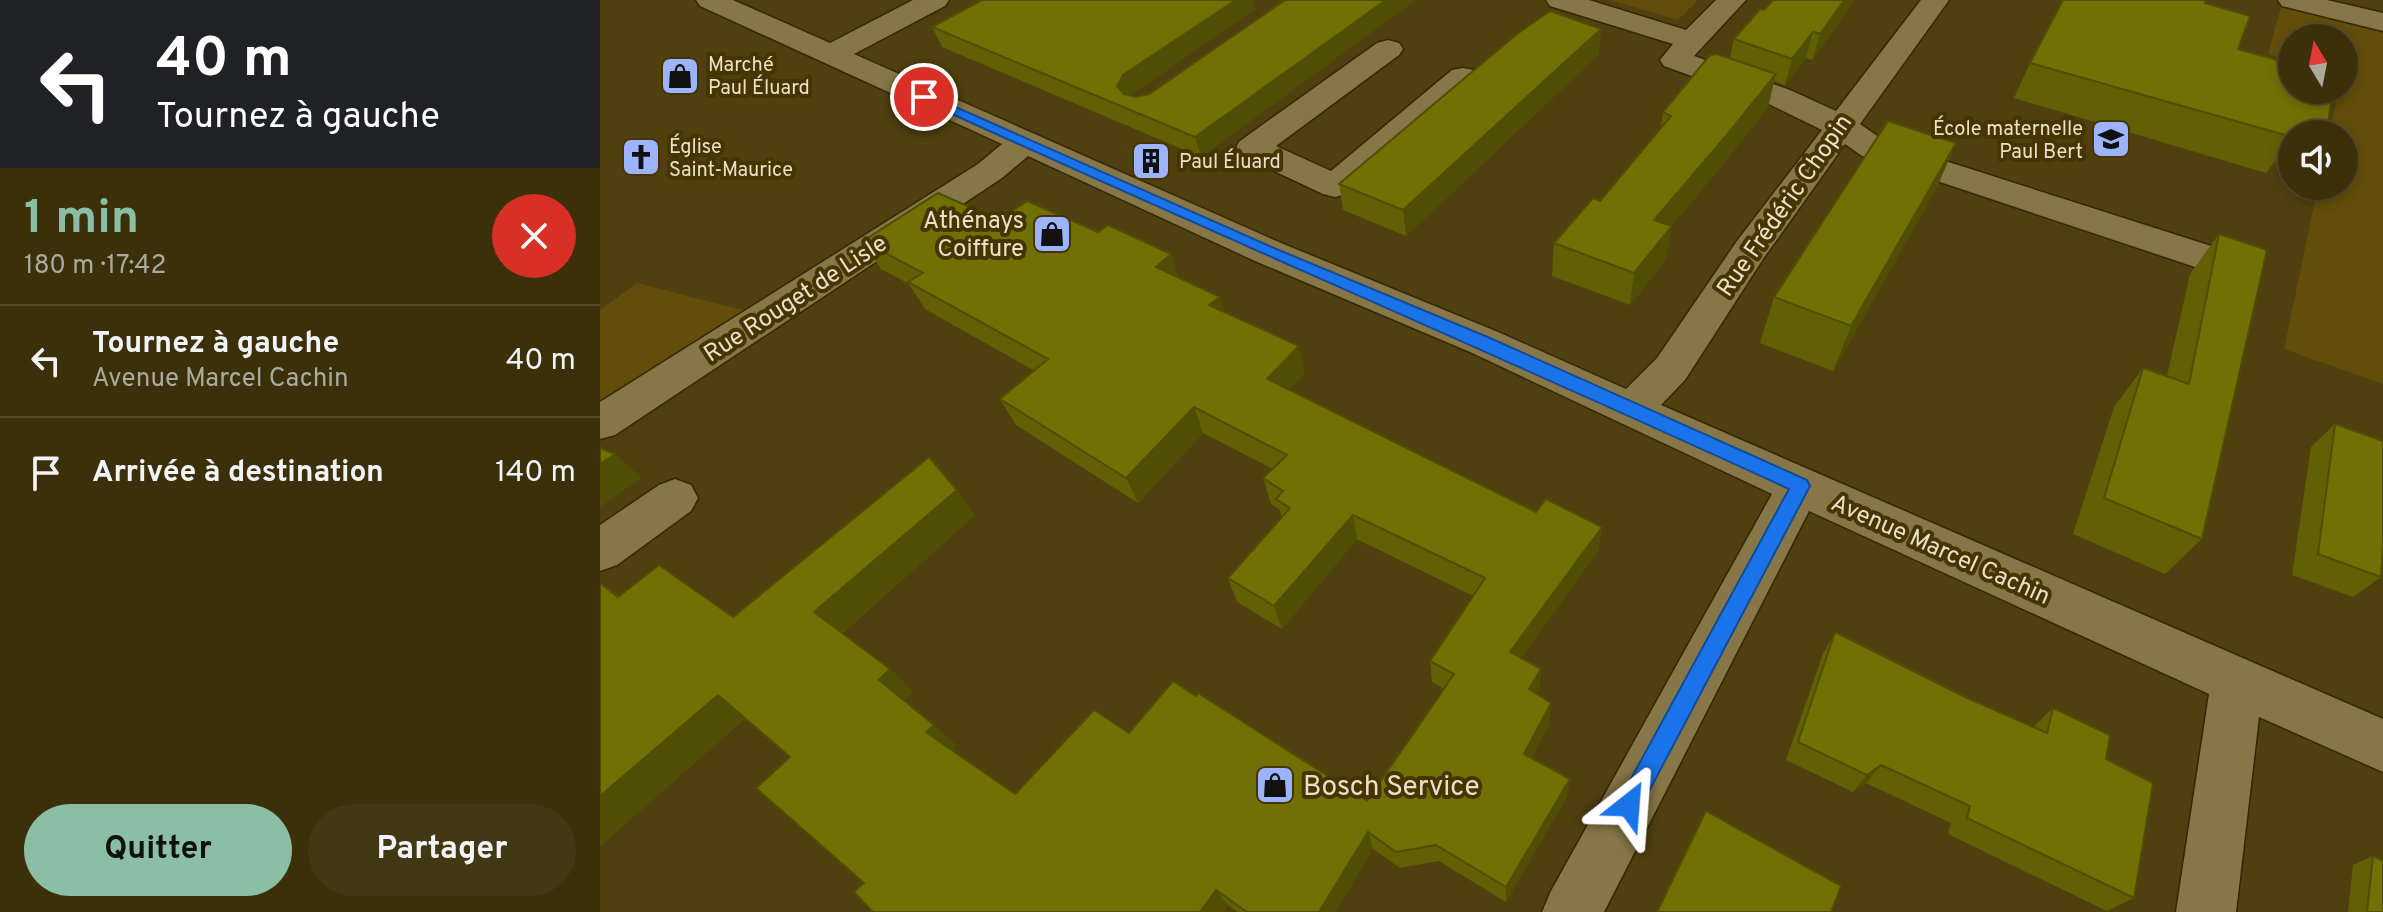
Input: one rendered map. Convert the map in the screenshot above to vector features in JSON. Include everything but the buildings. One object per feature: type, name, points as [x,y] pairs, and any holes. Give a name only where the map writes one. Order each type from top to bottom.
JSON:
[{"type":"street","name":"Avenue Marcel Cachin","points":[[710,0],[1268,252],[1484,342],[2383,746]]},
{"type":"street","points":[[829,55],[935,0]]},
{"type":"street","points":[[1560,0],[1692,41]]},
{"type":"street","points":[[1732,0],[1675,60],[1751,86],[1839,125],[1874,149],[2220,262]]},
{"type":"street","name":"Rue Frédéric Chopin","points":[[1632,409],[1671,369],[1750,250],[1839,125],[1935,0]]},
{"type":"street","points":[[2292,0],[2383,22]]},
{"type":"street","points":[[1388,49],[1252,148],[1335,186],[1463,77]]},
{"type":"street","name":"Rue Rouget de Lisle","points":[[600,423],[977,180],[1025,142]]},
{"type":"street","points":[[1572,912],[1800,486]]},
{"type":"street","points":[[600,551],[675,498]]},
{"type":"street","points":[[2206,912],[2237,681]]},
{"type":"shaded area","points":[[1610,0],[1698,0],[1678,20]]},
{"type":"shaded area","points":[[2282,3],[2383,29],[2383,384],[2284,349],[2315,200],[2358,200],[2358,120],[2332,120],[2336,104],[2358,104],[2358,24],[2278,24],[2278,57],[2268,54]]},
{"type":"shaded area","points":[[637,283],[750,312],[600,407],[600,310]]},
{"type":"place","name":"Marché Paul Éluard","points":[[680,76]]},
{"type":"place","name":"École maternelle Paul Bert","points":[[2111,139]]},
{"type":"place","name":"Église Saint-Maurice","points":[[641,157]]},
{"type":"place","name":"Paul Éluard","points":[[1151,161]]},
{"type":"place","name":"Athénays Coiffure","points":[[1052,234]]},
{"type":"place","name":"Bosch Service","points":[[1275,785]]},
{"type":"route","points":[[924,97],[1268,252],[1484,342],[1800,486],[1629,805]]}]
